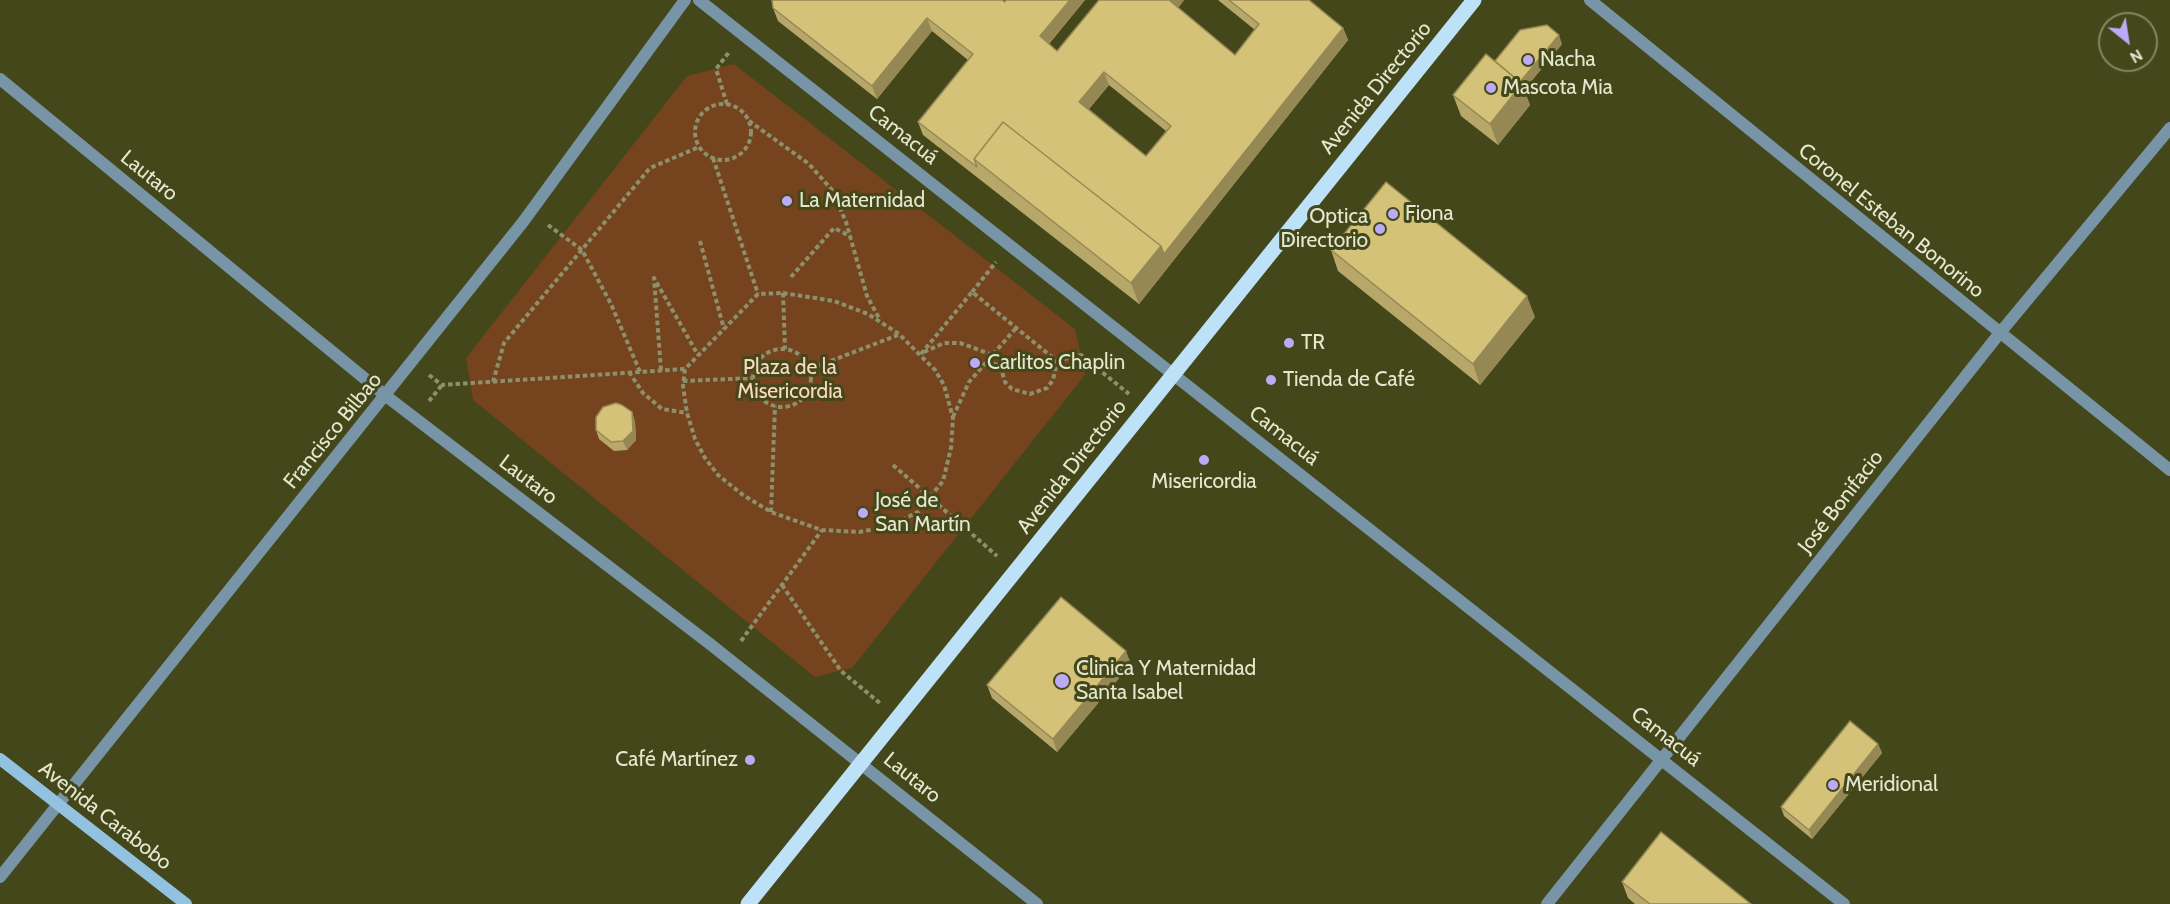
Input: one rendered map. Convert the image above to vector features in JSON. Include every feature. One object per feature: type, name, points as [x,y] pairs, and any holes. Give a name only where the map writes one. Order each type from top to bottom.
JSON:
[{"type":"main road","name":"Avenida Directorio","points":[[748,904],[1474,0]]},
{"type":"main road","name":"Avenida Carabobo","points":[[0,759],[186,904]]},
{"type":"street","name":"Francisco Bilbao","points":[[0,877],[531,213],[685,0]]},
{"type":"street","name":"Camacuá","points":[[699,0],[1663,758],[1844,904]]},
{"type":"street","name":"Coronel Esteban Bonorino","points":[[1590,0],[1999,334],[2170,470]]},
{"type":"street","name":"Lautaro","points":[[0,79],[386,396],[861,762],[1037,904]]},
{"type":"street","name":"José Bonifacio","points":[[1547,904],[1999,334],[2170,128]]},
{"type":"path","points":[[716,69],[727,104]]},
{"type":"path","points":[[758,294],[713,159],[699,147],[694,130],[701,113],[717,104],[736,106],[749,121],[822,176],[838,201],[867,296],[881,322]]},
{"type":"path","points":[[713,159],[730,159],[745,149],[750,140],[749,121]]},
{"type":"path","points":[[494,381],[504,343],[650,168],[699,147]]},
{"type":"path","points":[[791,277],[834,228],[850,236]]},
{"type":"path","points":[[562,235],[582,250],[611,304],[640,372]]},
{"type":"path","points":[[700,241],[724,329]]},
{"type":"path","points":[[921,354],[1010,244]]},
{"type":"path","points":[[661,370],[654,278],[699,355]]},
{"type":"path","points":[[972,292],[1057,361]]},
{"type":"path","points":[[783,293],[785,349]]},
{"type":"path","points":[[783,293],[834,301],[868,314],[899,334],[921,354],[944,386],[953,418],[951,448],[943,481],[932,498],[918,512],[890,526],[859,532],[822,530],[771,512],[718,475],[695,439],[687,413],[683,381],[685,369],[758,294],[783,293]]},
{"type":"path","points":[[953,418],[969,382],[1016,327]]},
{"type":"path","points":[[810,369],[899,334]]},
{"type":"path","points":[[921,354],[944,343],[974,346],[993,355]]},
{"type":"path","points":[[785,349],[803,357],[810,369],[811,384],[808,393],[794,405],[775,406],[759,396],[753,378],[754,369],[766,354],[785,349]]},
{"type":"path","points":[[1057,361],[1081,355],[1146,407]]},
{"type":"path","points":[[986,363],[1000,364],[1005,382],[1012,389],[1029,394],[1047,388],[1053,380],[1057,361]]},
{"type":"path","points":[[442,385],[685,369]]},
{"type":"path","points":[[629,372],[653,403],[672,412],[687,413]]},
{"type":"path","points":[[683,381],[753,378]]},
{"type":"path","points":[[771,512],[775,406]]},
{"type":"path","points":[[893,465],[1016,572]]},
{"type":"path","points":[[753,627],[822,530]]},
{"type":"path","points":[[782,585],[842,671],[898,718]]},
{"type":"green space","name":"Plaza de la Misericordia","points":[[734,64],[1075,329],[1085,375],[852,668],[815,677],[473,400],[466,358],[687,76]]},
{"type":"building","points":[[772,0],[1002,0],[1005,2],[1006,0],[1070,0],[1040,36],[1057,51],[1099,0],[1169,0],[1235,55],[1259,24],[1229,0],[1309,0],[1343,28],[1164,254],[1161,246],[1003,122],[974,159],[977,167],[918,122],[973,54],[927,18],[872,86],[773,8]],"holes":[[[1104,72],[1171,126],[1146,156],[1079,102]]]},
{"type":"building","points":[[1547,25],[1559,35],[1520,82],[1495,61],[1520,30]]},
{"type":"building","points":[[1486,54],[1522,84],[1490,124],[1453,95]]},
{"type":"building","points":[[1003,122],[1161,246],[1131,283],[974,159]]},
{"type":"building","points":[[1386,182],[1527,296],[1473,364],[1331,250]]},
{"type":"building","points":[[616,403],[632,412],[633,431],[623,441],[611,442],[596,430],[596,417],[603,407]]},
{"type":"building","name":"Clinica Y Maternidad Santa Isabel","points":[[1061,597],[1126,651],[1053,739],[987,685]]},
{"type":"building","name":"Meridional","points":[[1850,721],[1878,744],[1809,830],[1781,807]]},
{"type":"building","points":[[1661,832],[1751,904],[1650,904],[1622,882]]},
{"type":"place","name":"Nacha","points":[[1528,60]]},
{"type":"place","name":"Mascota Mia","points":[[1491,88]]},
{"type":"place","name":"La Maternidad","points":[[787,201]]},
{"type":"place","name":"Fiona","points":[[1393,214]]},
{"type":"place","name":"Optica Directorio","points":[[1380,229]]},
{"type":"place","name":"TR","points":[[1289,343]]},
{"type":"place","name":"Carlitos Chaplin","points":[[975,363]]},
{"type":"place","name":"Tienda de Café","points":[[1271,380]]},
{"type":"place","name":"Misericordia","points":[[1204,460]]},
{"type":"place","name":"José de San Martín","points":[[863,513]]},
{"type":"place","name":"Clinica Y Maternidad Santa Isabel","points":[[1062,681]]},
{"type":"place","name":"Café Martínez","points":[[750,760]]},
{"type":"place","name":"Meridional","points":[[1833,785]]}]
